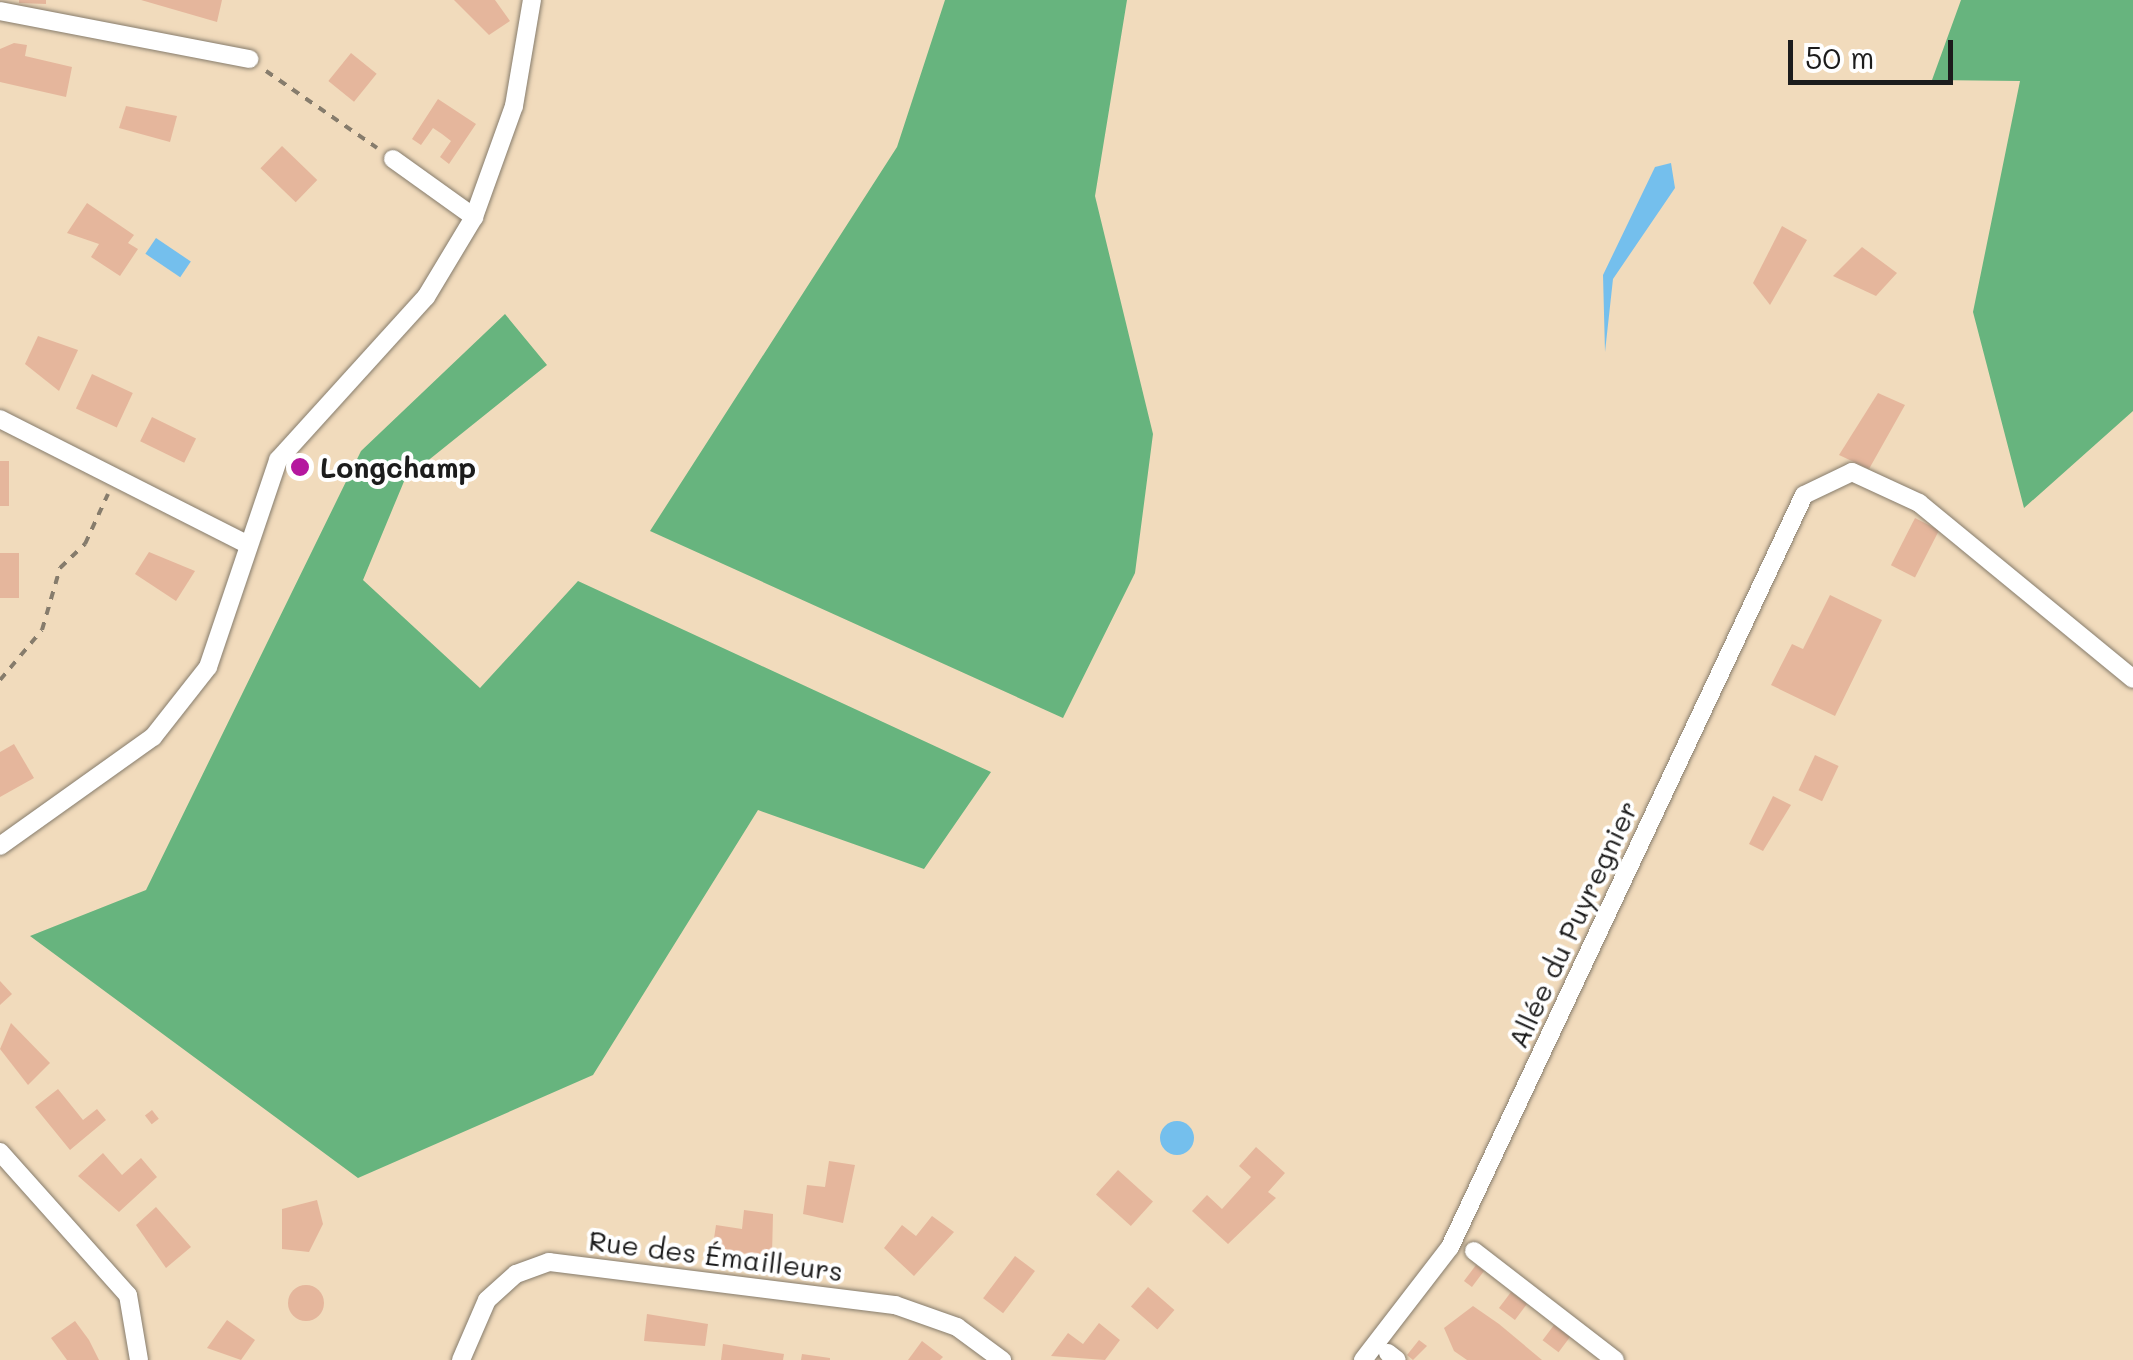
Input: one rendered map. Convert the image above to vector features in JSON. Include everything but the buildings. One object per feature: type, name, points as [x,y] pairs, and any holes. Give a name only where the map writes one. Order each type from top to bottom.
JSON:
[{"type":"street","points":[[0,846],[120,765],[182,704],[208,666],[278,460],[426,297],[474,217],[514,106],[532,0]]},
{"type":"street","points":[[0,11],[248,59]]},
{"type":"street","points":[[394,159],[474,217]]},
{"type":"street","points":[[0,419],[113,481],[248,546]]},
{"type":"street","name":"Allée du Puyregnier","points":[[1362,1360],[1450,1247],[1804,495],[1852,472],[1919,503],[2133,679]]},
{"type":"street","points":[[0,1152],[128,1295],[139,1360]]},
{"type":"street","points":[[1474,1251],[1616,1360]]},
{"type":"street","name":"Rue des Émailleurs","points":[[461,1360],[487,1300],[516,1274],[549,1262],[895,1304],[958,1328],[1000,1359]]},
{"type":"path","points":[[248,59],[394,159]]},
{"type":"path","points":[[0,680],[42,630],[60,568],[85,544],[113,481]]},
{"type":"green space","points":[[945,0],[1127,0],[1095,196],[1153,434],[1135,573],[1063,718],[650,531],[897,147]]},
{"type":"green space","points":[[1961,0],[2133,0],[2133,411],[2024,508],[1973,312],[2020,81],[1932,80]]},
{"type":"green space","points":[[505,314],[547,365],[405,479],[363,580],[480,688],[578,581],[991,772],[924,869],[758,810],[593,1075],[358,1178],[30,936],[146,890],[361,451]]},
{"type":"water","points":[[1671,163],[1675,188],[1613,279],[1605,352],[1603,275],[1655,167]]},
{"type":"water","points":[[156,238],[191,261],[180,277],[145,254]]},
{"type":"water","points":[[1177,1121],[1189,1126],[1194,1138],[1189,1150],[1177,1155],[1165,1150],[1160,1138],[1165,1126]]},
{"type":"place","name":"Longchamp","points":[[300,467]]}]
